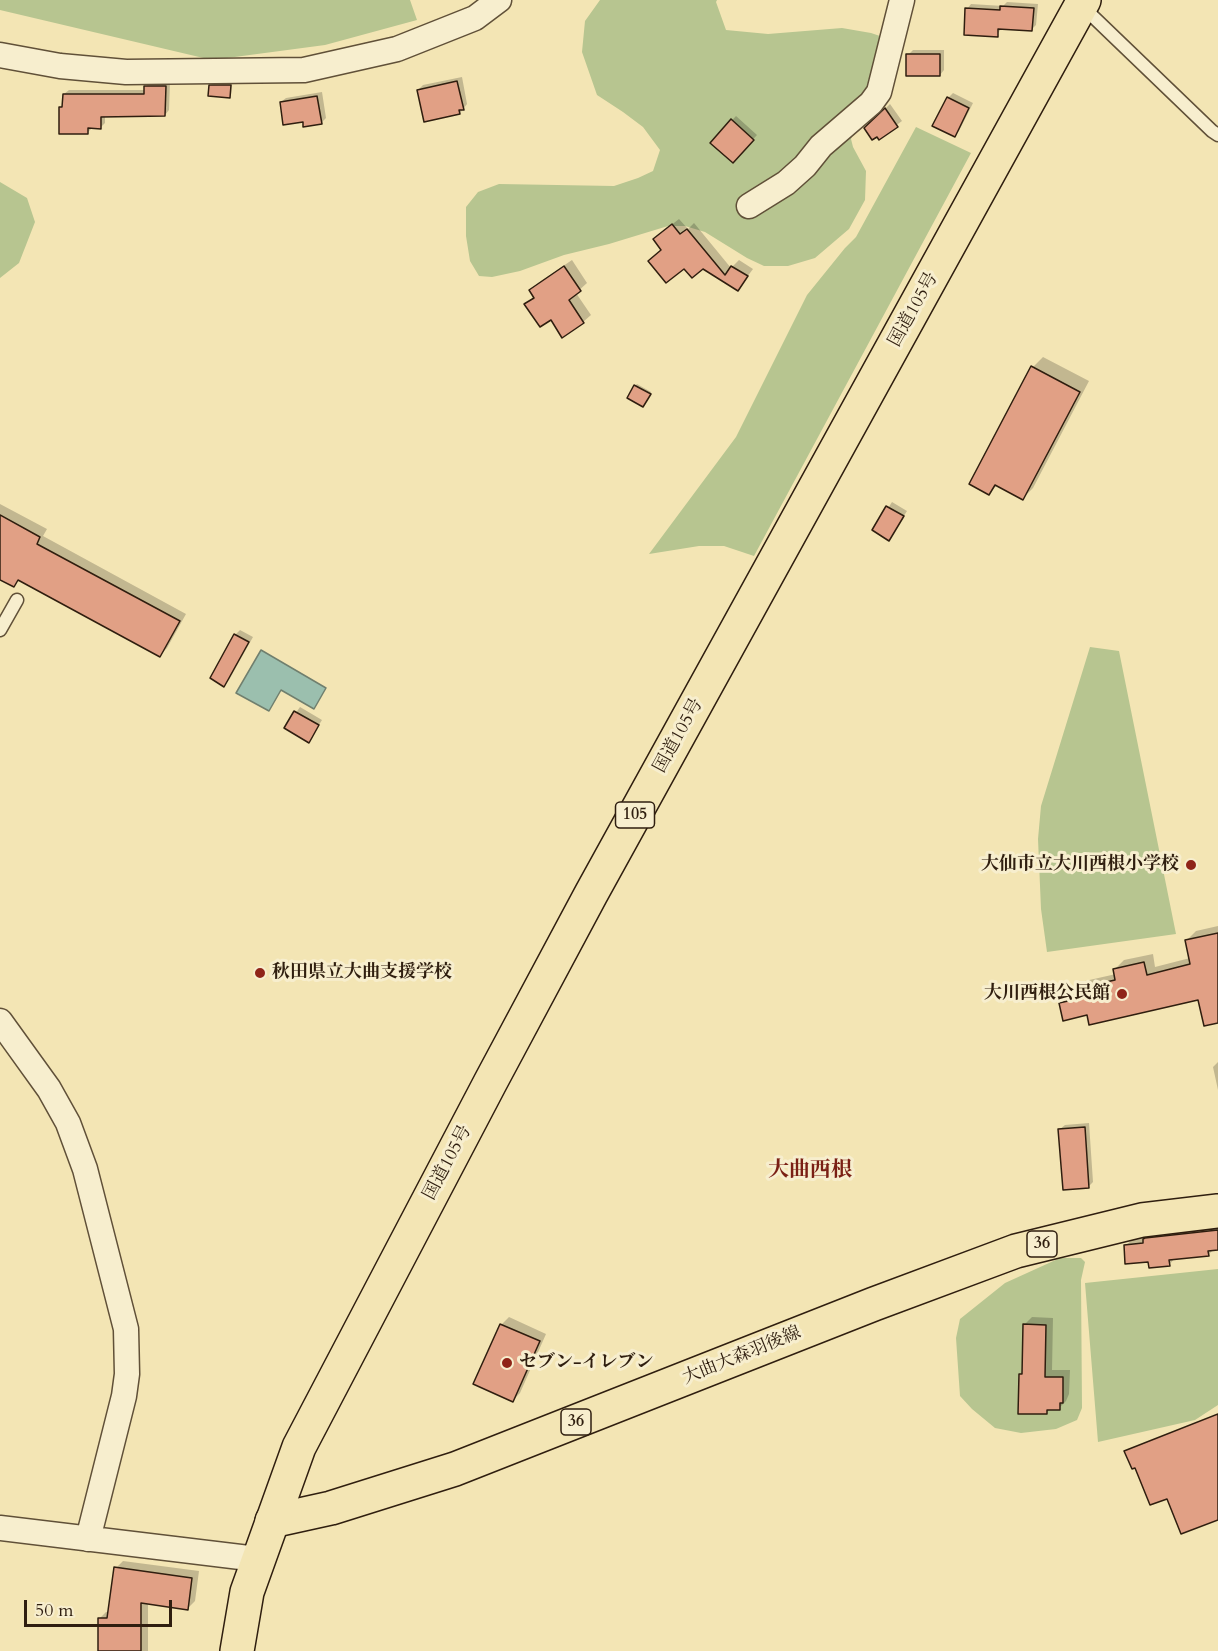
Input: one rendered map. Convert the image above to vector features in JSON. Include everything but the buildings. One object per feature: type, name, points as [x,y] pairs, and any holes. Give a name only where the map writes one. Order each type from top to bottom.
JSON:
[{"type":"main road","name":"国道105号","points":[[237,1651],[247,1592],[299,1447],[491,1081],[1076,2]]},
{"type":"main road","name":"大曲大森羽後線","points":[[272,1521],[331,1508],[455,1469],[874,1304],[1016,1251],[1142,1221],[1218,1211]]},
{"type":"street","points":[[0,55],[60,66],[126,72],[304,70],[397,49],[475,18],[499,0]]},
{"type":"street","points":[[749,206],[786,183],[805,166],[821,146],[871,103],[879,92],[902,0]]},
{"type":"street","points":[[0,1021],[49,1089],[68,1123],[85,1169],[126,1329],[127,1374],[124,1396],[88,1539]]},
{"type":"street","points":[[0,1528],[258,1559]]},
{"type":"lane","points":[[1076,2],[1218,135]]},
{"type":"lane","points":[[0,630],[17,600]]},
{"type":"green space","points":[[0,0],[410,0],[417,20],[325,45],[212,60],[0,10]]},
{"type":"green space","points":[[600,0],[717,0],[726,30],[768,34],[842,28],[886,38],[851,139],[866,171],[865,200],[849,229],[815,258],[788,266],[764,266],[705,232],[685,226],[668,226],[564,255],[520,271],[492,277],[479,276],[470,261],[466,236],[466,207],[478,192],[499,184],[614,186],[653,171],[660,150],[643,127],[597,95],[582,52],[585,21]]},
{"type":"green space","points":[[916,127],[971,153],[754,556],[724,546],[699,546],[649,554],[736,437],[807,295],[856,237]]},
{"type":"green space","points":[[0,182],[27,198],[35,222],[19,263],[0,278]]},
{"type":"green space","points":[[1090,647],[1119,651],[1176,934],[1047,952],[1041,909],[1038,839],[1041,806]]},
{"type":"green space","points":[[1060,1258],[1081,1258],[1085,1262],[1081,1280],[1082,1408],[1077,1420],[1056,1429],[1021,1433],[995,1428],[960,1396],[956,1338],[960,1319],[1005,1283]]},
{"type":"green space","points":[[1218,1269],[1218,1405],[1195,1420],[1098,1442],[1085,1283]]},
{"type":"shaded area","points":[[261,650],[326,688],[314,709],[281,690],[269,711],[236,693]]},
{"type":"place","name":"大仙市立大川西根小学校","points":[[1191,865]]},
{"type":"place","name":"秋田県立大曲支援学校","points":[[260,973]]},
{"type":"place","name":"大川西根公民館","points":[[1122,994]]},
{"type":"place","name":"セブン-イレブン","points":[[507,1363]]},
{"type":"district","name":"大曲西根","points":[[810,1171]]}]
